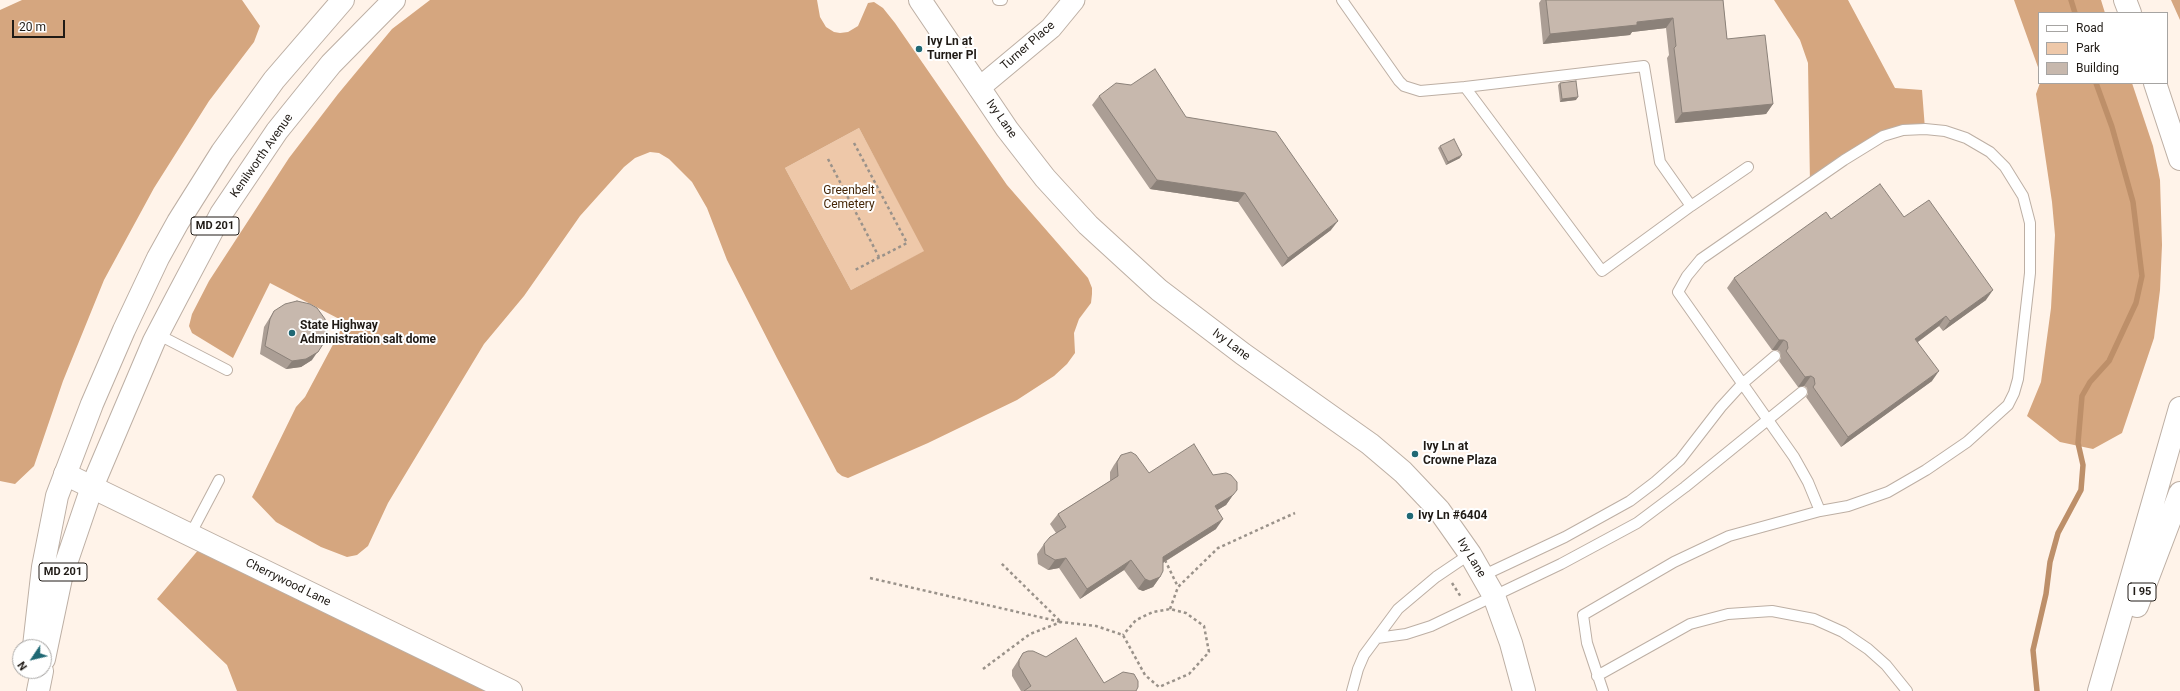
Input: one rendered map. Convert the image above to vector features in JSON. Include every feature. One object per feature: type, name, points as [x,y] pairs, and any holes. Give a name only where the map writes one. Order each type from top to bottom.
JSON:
[{"type":"main road","name":"MD 201","points":[[34,639],[43,567],[57,496],[124,330],[158,258],[178,222],[222,152],[269,87],[343,0]]},
{"type":"main road","name":"Kenilworth Avenue","points":[[92,487],[157,334],[221,214],[277,131],[331,64],[394,0]]},
{"type":"main road","name":"Ivy Lane","points":[[920,0],[979,88],[1036,166],[1088,225],[1159,290],[1229,344],[1370,444],[1421,490],[1439,510],[1470,554],[1494,596],[1511,643],[1524,691]]},
{"type":"main road","points":[[2125,0],[2130,12]]},
{"type":"main road","points":[[2155,84],[2180,159]]},
{"type":"main road","points":[[2099,691],[2180,408]]},
{"type":"main road","name":"Cherrywood Lane","points":[[65,474],[511,691]]},
{"type":"main road","name":"MD 201","points":[[48,639],[61,578],[92,487]]},
{"type":"main road","name":"I 95","points":[[2105,691],[2180,493]]},
{"type":"main road","points":[[28,691],[30,679]]},
{"type":"main road","points":[[38,691],[40,679]]},
{"type":"street","name":"Turner Place","points":[[979,88],[1051,28],[1074,0]]},
{"type":"lane","points":[[1342,0],[1399,81],[1404,86],[1420,91],[1644,66],[1660,162],[1691,206]]},
{"type":"lane","points":[[1465,87],[1602,271],[1691,206],[1748,167]]},
{"type":"lane","points":[[1603,691],[1587,642],[1583,615],[1701,548],[1729,536],[1820,511],[1848,506],[1888,492],[1926,470],[1967,442],[1990,423],[2011,399],[2018,379],[2032,248],[2030,222],[2023,196],[2005,167],[1990,152],[1977,144],[1945,131],[1925,129],[1903,130],[1883,136],[1844,160],[1701,260],[1687,276],[1678,292],[1794,457],[1808,482],[1820,511]]},
{"type":"lane","points":[[157,334],[227,370]]},
{"type":"lane","points":[[1482,576],[1565,537],[1630,501],[1680,460],[1721,406],[1742,384],[1776,356]]},
{"type":"lane","points":[[1377,638],[1406,634],[1431,626],[1568,561],[1637,523],[1685,487],[1802,392]]},
{"type":"lane","points":[[190,535],[219,480]]},
{"type":"lane","points":[[1352,691],[1361,662],[1398,608],[1449,567],[1470,554]]},
{"type":"lane","points":[[1597,676],[1690,624],[1728,614],[1772,611],[1814,619],[1843,632],[1868,649],[1886,665],[1907,691]]},
{"type":"path","points":[[854,143],[907,243],[855,270]]},
{"type":"path","points":[[828,159],[879,257]]},
{"type":"path","points":[[1170,609],[1178,587],[1218,548],[1295,513]]},
{"type":"path","points":[[1165,560],[1178,587]]},
{"type":"path","points":[[1000,562],[1061,622]]},
{"type":"path","points":[[870,578],[1061,622],[1096,626],[1123,635],[1145,675],[1158,689],[1189,674],[1209,652],[1204,626],[1186,613],[1170,609],[1153,612],[1136,620],[1123,635]]},
{"type":"path","points":[[1452,582],[1462,599]]},
{"type":"path","points":[[983,669],[1030,634],[1061,622]]},
{"type":"green space","name":"Greenbelt Cemetery","points":[[859,128],[925,251],[851,290],[785,168]]},
{"type":"shaded area","points":[[22,0],[242,0],[260,26],[254,42],[209,101],[154,188],[104,280],[63,381],[34,466],[15,484],[0,481],[0,10]]},
{"type":"shaded area","points":[[430,0],[817,0],[820,17],[826,27],[834,32],[840,33],[848,32],[858,26],[868,3],[874,2],[883,8],[895,23],[1007,185],[1088,278],[1092,288],[1091,303],[1079,319],[1074,333],[1075,353],[1067,364],[1054,376],[1017,400],[928,443],[848,478],[842,476],[837,472],[727,260],[707,208],[692,182],[669,159],[659,153],[650,152],[635,158],[624,167],[580,216],[524,296],[484,344],[388,503],[368,546],[357,555],[347,557],[321,547],[276,522],[252,497],[296,407],[305,397],[345,322],[270,283],[233,358],[192,333],[189,326],[192,314],[209,281],[289,158],[338,94],[392,29]],"holes":[[[859,128],[924,251],[851,290],[785,168]]]},
{"type":"shaded area","points":[[1774,0],[1848,0],[1895,88],[1922,90],[1925,129],[1903,130],[1810,184],[1808,63],[1800,40]]},
{"type":"shaded area","points":[[2014,0],[2101,0],[2105,12],[2038,12],[2038,67]]},
{"type":"shaded area","points":[[2171,0],[2180,0],[2180,20]]},
{"type":"shaded area","points":[[2040,84],[2132,84],[2153,146],[2160,180],[2162,245],[2160,290],[2154,338],[2122,433],[2093,449],[2060,442],[2027,416],[2041,382],[2051,308],[2055,235],[2052,202],[2036,94]]},
{"type":"shaded area","points":[[205,542],[511,691],[237,691],[227,665],[157,599]]},
{"type":"building","points":[[1546,0],[1723,0],[1727,39],[1765,35],[1773,104],[1682,113],[1674,48],[1676,46],[1673,18],[1637,22],[1637,25],[1550,34]]},
{"type":"building","points":[[1155,69],[1186,117],[1276,132],[1338,221],[1288,258],[1245,193],[1157,180],[1099,96],[1116,83],[1131,85]]},
{"type":"building","points":[[1576,81],[1578,97],[1562,99],[1560,83]]},
{"type":"building","points":[[1454,139],[1462,155],[1448,162],[1440,146]]},
{"type":"building","points":[[1880,184],[1904,217],[1929,200],[1993,290],[1950,321],[1946,316],[1915,339],[1939,371],[1848,437],[1813,387],[1815,384],[1814,378],[1811,376],[1805,377],[1786,351],[1788,348],[1787,342],[1784,340],[1779,340],[1734,278],[1826,212],[1831,219]]},
{"type":"building","name":"State Highway Administration salt dome","points":[[297,301],[310,304],[317,308],[325,319],[327,331],[323,344],[318,352],[306,359],[292,361],[265,346],[270,319],[274,311],[285,304]]},
{"type":"building","points":[[1194,444],[1213,475],[1226,473],[1231,475],[1237,482],[1237,490],[1233,495],[1215,506],[1223,519],[1163,557],[1163,571],[1160,577],[1150,581],[1145,579],[1131,560],[1087,589],[1066,558],[1055,560],[1045,554],[1044,544],[1050,537],[1066,527],[1058,514],[1118,476],[1117,462],[1121,455],[1131,452],[1136,455],[1149,473]]},
{"type":"building","points":[[1076,638],[1104,683],[1123,672],[1134,674],[1138,681],[1136,691],[1024,691],[1031,686],[1019,666],[1019,660],[1023,653],[1033,651],[1046,657]]},
{"type":"waterway","points":[[2071,0],[2075,12]]},
{"type":"waterway","points":[[2037,691],[2033,650],[2046,594],[2050,562],[2058,533],[2081,490],[2083,465],[2078,443],[2082,396],[2090,382],[2109,361],[2136,303],[2142,276],[2133,202],[2112,127],[2096,84]]},
{"type":"place","name":"Ivy Ln at Turner Pl","points":[[919,49]]},
{"type":"place","name":"State Highway Administration salt dome","points":[[292,333]]},
{"type":"place","name":"Ivy Ln at Crowne Plaza","points":[[1415,454]]},
{"type":"place","name":"Ivy Ln #6404","points":[[1410,516]]}]
